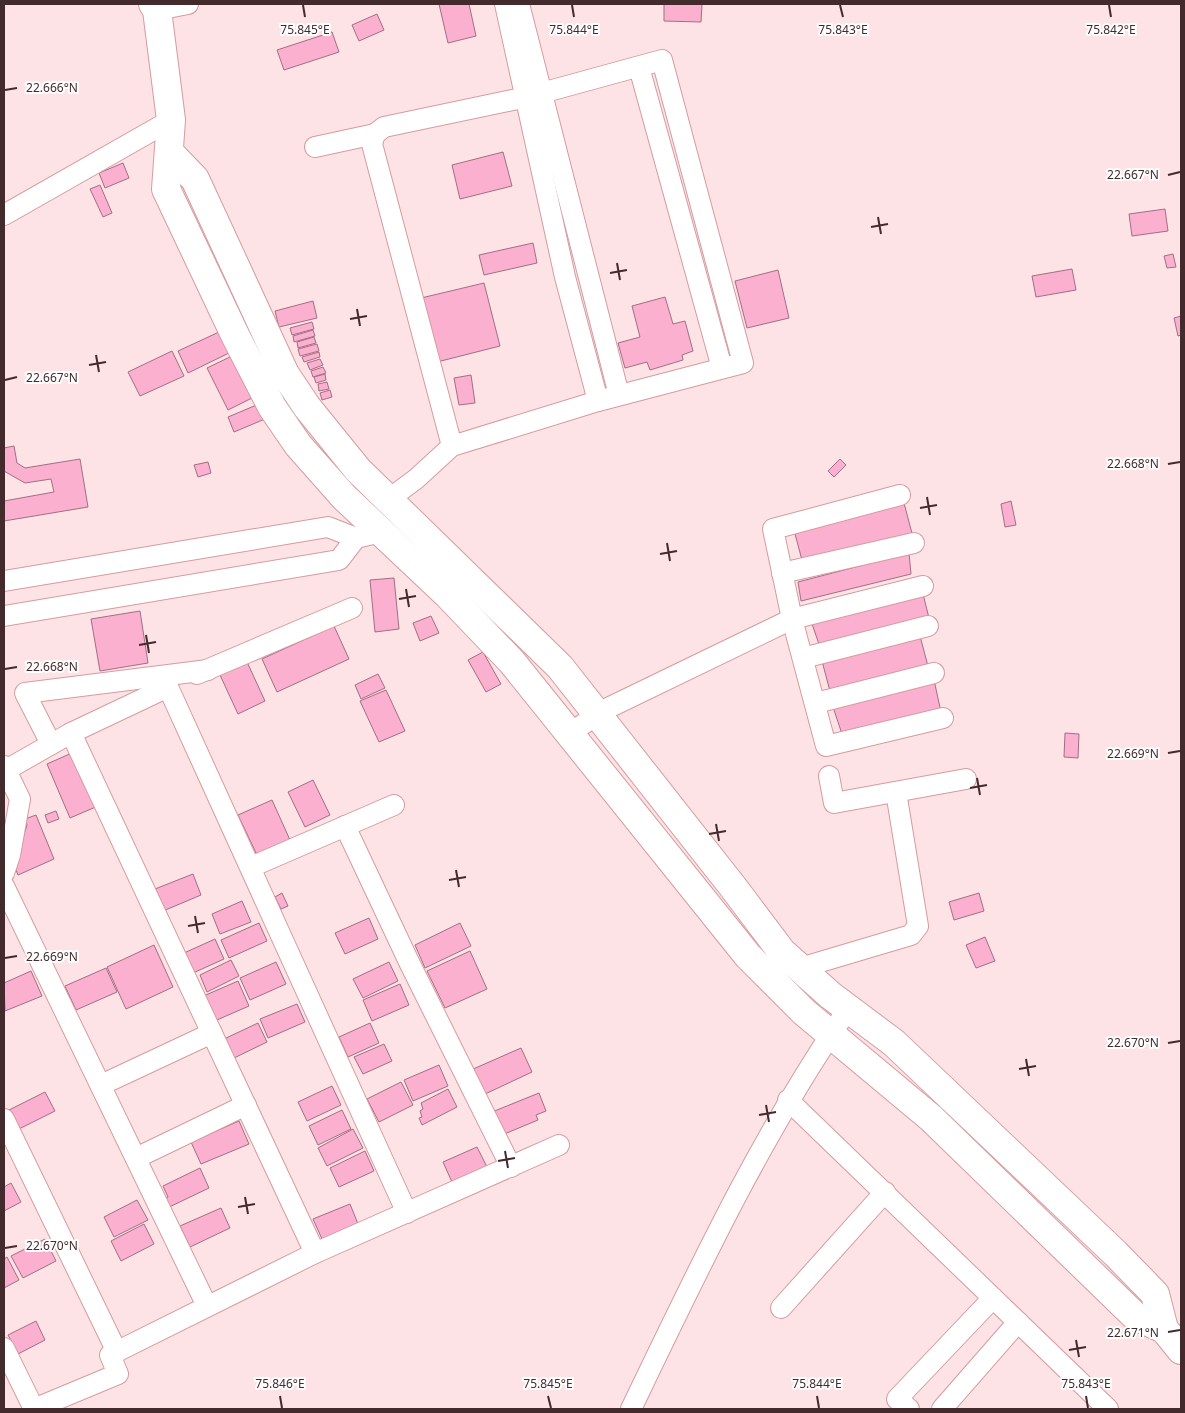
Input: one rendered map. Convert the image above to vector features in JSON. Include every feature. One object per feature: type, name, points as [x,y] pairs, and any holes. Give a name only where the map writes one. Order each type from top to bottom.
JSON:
[{"type":"street","points":[[188,4],[155,7],[171,120],[166,189],[235,335],[272,407],[298,445],[338,490],[368,535],[447,594],[512,662],[748,956],[804,1012],[931,1118],[1136,1316],[1164,1329]]},
{"type":"street","points":[[505,4],[534,95],[619,395]]},
{"type":"street","points":[[519,4],[566,277],[598,401]]},
{"type":"street","points":[[314,147],[375,134],[384,127],[534,95],[662,60],[743,363],[619,395],[452,446],[416,479],[389,499]]},
{"type":"street","points":[[4,215],[171,120]]},
{"type":"street","points":[[375,134],[372,144],[452,446]]},
{"type":"street","points":[[170,153],[195,179],[285,374],[308,407],[358,470],[525,630],[560,667],[782,952],[848,1009],[894,1043],[1116,1253],[1155,1294],[1164,1329],[1181,1350]]},
{"type":"street","points":[[900,495],[773,529],[792,619],[826,746],[943,718]]},
{"type":"street","points":[[4,582],[328,528],[368,535]]},
{"type":"street","points":[[4,616],[339,560],[368,535]]},
{"type":"street","points":[[782,573],[914,543]]},
{"type":"street","points":[[570,734],[598,714],[792,619],[923,586]]},
{"type":"street","points":[[4,873],[10,855],[20,799],[5,768],[71,733],[168,687],[352,608]]},
{"type":"street","points":[[803,658],[928,626]]},
{"type":"street","points":[[51,744],[25,693],[208,670]]},
{"type":"street","points":[[816,703],[934,673]]},
{"type":"street","points":[[168,687],[407,1212]]},
{"type":"street","points":[[71,733],[315,1253]]},
{"type":"street","points":[[829,776],[834,803],[966,778]]},
{"type":"street","points":[[800,968],[911,935],[918,926],[896,792]]},
{"type":"street","points":[[251,867],[394,805]]},
{"type":"street","points":[[345,826],[409,962],[510,1167]]},
{"type":"street","points":[[4,886],[207,1306]]},
{"type":"street","points":[[631,1409],[730,1205],[788,1100],[848,1009]]},
{"type":"street","points":[[101,1085],[212,1033]]},
{"type":"street","points":[[788,1100],[1108,1409]]},
{"type":"street","points":[[136,1158],[246,1105]]},
{"type":"street","points":[[4,1119],[117,1352]]},
{"type":"street","points":[[4,1348],[34,1409],[118,1374],[110,1355],[207,1306],[315,1253],[559,1146]]},
{"type":"street","points":[[781,1308],[884,1192]]},
{"type":"street","points":[[909,1409],[897,1399],[993,1298]]},
{"type":"street","points":[[942,1409],[1018,1322]]},
{"type":"building","points":[[439,4],[469,4],[476,36],[448,43]]},
{"type":"building","points":[[664,4],[702,4],[701,22],[664,21]]},
{"type":"building","points":[[377,14],[384,30],[359,41],[352,25]]},
{"type":"building","points":[[332,32],[339,52],[284,70],[277,50]]},
{"type":"building","points":[[503,152],[512,186],[460,199],[452,165]]},
{"type":"building","points":[[123,163],[129,178],[105,188],[99,173]]},
{"type":"building","points":[[100,185],[112,213],[103,217],[90,189]]},
{"type":"building","points":[[1165,209],[1168,231],[1132,236],[1129,214]]},
{"type":"building","points":[[533,243],[537,263],[484,275],[479,255]]},
{"type":"building","points":[[1173,254],[1176,267],[1167,268],[1164,256]]},
{"type":"building","points":[[1072,269],[1076,290],[1036,297],[1032,276]]},
{"type":"building","points":[[778,270],[789,318],[747,328],[735,281]]},
{"type":"building","points":[[484,283],[500,346],[433,363],[417,299]]},
{"type":"building","points":[[665,297],[673,324],[685,321],[693,351],[682,355],[683,360],[650,370],[647,362],[625,368],[618,343],[640,337],[632,306]]},
{"type":"building","points":[[313,301],[317,318],[279,327],[275,311]]},
{"type":"building","points":[[1181,316],[1181,335],[1178,336],[1174,318]]},
{"type":"building","points":[[312,322],[314,329],[292,335],[290,328]]},
{"type":"building","points":[[313,330],[315,336],[294,342],[293,336]]},
{"type":"building","points":[[219,332],[229,353],[188,373],[178,351]]},
{"type":"building","points":[[314,337],[316,343],[298,348],[297,342]]},
{"type":"building","points":[[317,344],[319,351],[300,356],[298,349]]},
{"type":"building","points":[[172,351],[184,376],[140,396],[128,372]]},
{"type":"building","points":[[319,352],[320,357],[304,362],[302,357]]},
{"type":"building","points":[[232,356],[252,398],[228,410],[207,368]]},
{"type":"building","points":[[320,359],[323,365],[310,370],[307,363]]},
{"type":"building","points":[[323,367],[326,373],[313,377],[311,371]]},
{"type":"building","points":[[325,374],[326,380],[316,383],[314,377]]},
{"type":"building","points":[[471,375],[475,403],[459,405],[454,378]]},
{"type":"building","points":[[327,382],[329,389],[319,391],[318,384]]},
{"type":"building","points":[[330,390],[332,397],[322,400],[320,393]]},
{"type":"building","points":[[259,404],[265,419],[234,432],[228,417]]},
{"type":"building","points":[[14,446],[17,463],[25,468],[80,459],[88,507],[4,521],[4,501],[54,492],[51,479],[25,483],[4,471],[4,448]]},
{"type":"building","points":[[840,459],[846,465],[834,477],[828,471]]},
{"type":"building","points":[[208,462],[211,473],[198,477],[194,465]]},
{"type":"building","points":[[1011,501],[1016,525],[1005,527],[1001,504]]},
{"type":"building","points":[[904,503],[913,537],[803,564],[794,530]]},
{"type":"building","points":[[909,553],[911,574],[801,601],[798,582]]},
{"type":"building","points":[[394,578],[399,629],[375,632],[370,580]]},
{"type":"building","points":[[922,590],[930,622],[820,647],[811,621]]},
{"type":"building","points":[[140,611],[148,663],[100,671],[91,619]]},
{"type":"building","points":[[431,616],[439,633],[420,641],[413,623]]},
{"type":"building","points":[[334,626],[349,659],[277,692],[262,659]]},
{"type":"building","points":[[920,636],[929,670],[831,695],[822,661]]},
{"type":"building","points":[[483,652],[501,684],[486,692],[468,660]]},
{"type":"building","points":[[247,662],[265,701],[238,714],[220,675]]},
{"type":"building","points":[[378,674],[385,688],[361,699],[355,685]]},
{"type":"building","points":[[934,680],[941,712],[842,734],[833,707]]},
{"type":"building","points":[[386,690],[405,731],[379,742],[360,701]]},
{"type":"building","points":[[1065,733],[1079,734],[1078,758],[1064,757]]},
{"type":"building","points":[[74,752],[98,806],[70,818],[47,764]]},
{"type":"building","points":[[313,780],[330,815],[305,827],[288,792]]},
{"type":"building","points":[[272,800],[290,840],[257,855],[238,815]]},
{"type":"building","points":[[56,811],[59,819],[48,823],[45,815]]},
{"type":"building","points":[[36,815],[54,859],[18,875],[14,865],[27,825],[25,819]]},
{"type":"building","points":[[193,874],[201,895],[163,911],[155,889]]},
{"type":"building","points":[[282,893],[288,906],[281,909],[275,897]]},
{"type":"building","points":[[979,893],[984,911],[954,920],[949,902]]},
{"type":"building","points":[[242,901],[251,922],[220,934],[212,914]]},
{"type":"building","points":[[369,918],[378,939],[345,954],[335,933]]},
{"type":"building","points":[[259,923],[267,941],[229,958],[221,940]]},
{"type":"building","points":[[460,923],[471,946],[425,968],[415,945]]},
{"type":"building","points":[[985,937],[995,961],[976,968],[966,945]]},
{"type":"building","points":[[215,939],[224,959],[193,973],[184,953]]},
{"type":"building","points":[[154,945],[173,987],[126,1009],[107,967]]},
{"type":"building","points":[[470,951],[487,989],[445,1008],[427,971]]},
{"type":"building","points":[[231,960],[239,976],[207,992],[200,975]]},
{"type":"building","points":[[276,962],[286,984],[250,1000],[240,978]]},
{"type":"building","points":[[389,962],[398,981],[363,998],[353,979]]},
{"type":"building","points":[[106,968],[117,992],[76,1010],[65,986]]},
{"type":"building","points":[[31,971],[42,996],[5,1011],[4,983]]},
{"type":"building","points":[[238,981],[249,1006],[210,1023],[199,998]]},
{"type":"building","points":[[400,984],[409,1005],[372,1021],[363,1000]]},
{"type":"building","points":[[297,1004],[305,1022],[268,1038],[260,1019]]},
{"type":"building","points":[[258,1023],[267,1042],[232,1059],[222,1040]]},
{"type":"building","points":[[370,1023],[379,1043],[348,1057],[339,1037]]},
{"type":"building","points":[[384,1044],[392,1061],[363,1074],[354,1057]]},
{"type":"building","points":[[521,1048],[532,1072],[483,1095],[471,1070]]},
{"type":"building","points":[[439,1065],[448,1086],[413,1101],[404,1080]]},
{"type":"building","points":[[401,1082],[413,1105],[379,1122],[367,1099]]},
{"type":"building","points":[[332,1086],[341,1105],[307,1121],[298,1102]]},
{"type":"building","points":[[448,1089],[457,1107],[422,1125],[419,1118],[422,1117],[420,1111],[423,1109],[421,1103]]},
{"type":"building","points":[[45,1092],[55,1111],[17,1130],[7,1111]]},
{"type":"building","points":[[539,1093],[546,1111],[536,1115],[538,1120],[502,1135],[492,1112]]},
{"type":"building","points":[[342,1110],[351,1129],[318,1145],[309,1126]]},
{"type":"building","points":[[239,1121],[249,1144],[201,1164],[191,1142]]},
{"type":"building","points":[[353,1129],[363,1148],[327,1166],[318,1148]]},
{"type":"building","points":[[477,1147],[487,1167],[452,1182],[443,1162]]},
{"type":"building","points":[[365,1151],[374,1171],[339,1187],[330,1168]]},
{"type":"building","points":[[200,1168],[209,1188],[165,1209],[161,1200],[168,1197],[163,1186]]},
{"type":"building","points":[[11,1183],[21,1202],[4,1211],[4,1187]]},
{"type":"building","points":[[137,1200],[148,1220],[114,1237],[104,1217]]},
{"type":"building","points":[[350,1204],[358,1224],[322,1239],[313,1219]]},
{"type":"building","points":[[221,1208],[230,1228],[190,1247],[180,1226]]},
{"type":"building","points":[[144,1224],[154,1244],[121,1261],[111,1241]]},
{"type":"building","points":[[45,1239],[56,1261],[23,1278],[11,1256]]},
{"type":"building","points":[[7,1257],[19,1280],[4,1288],[4,1259]]},
{"type":"building","points":[[36,1321],[45,1340],[18,1354],[8,1335]]}]
